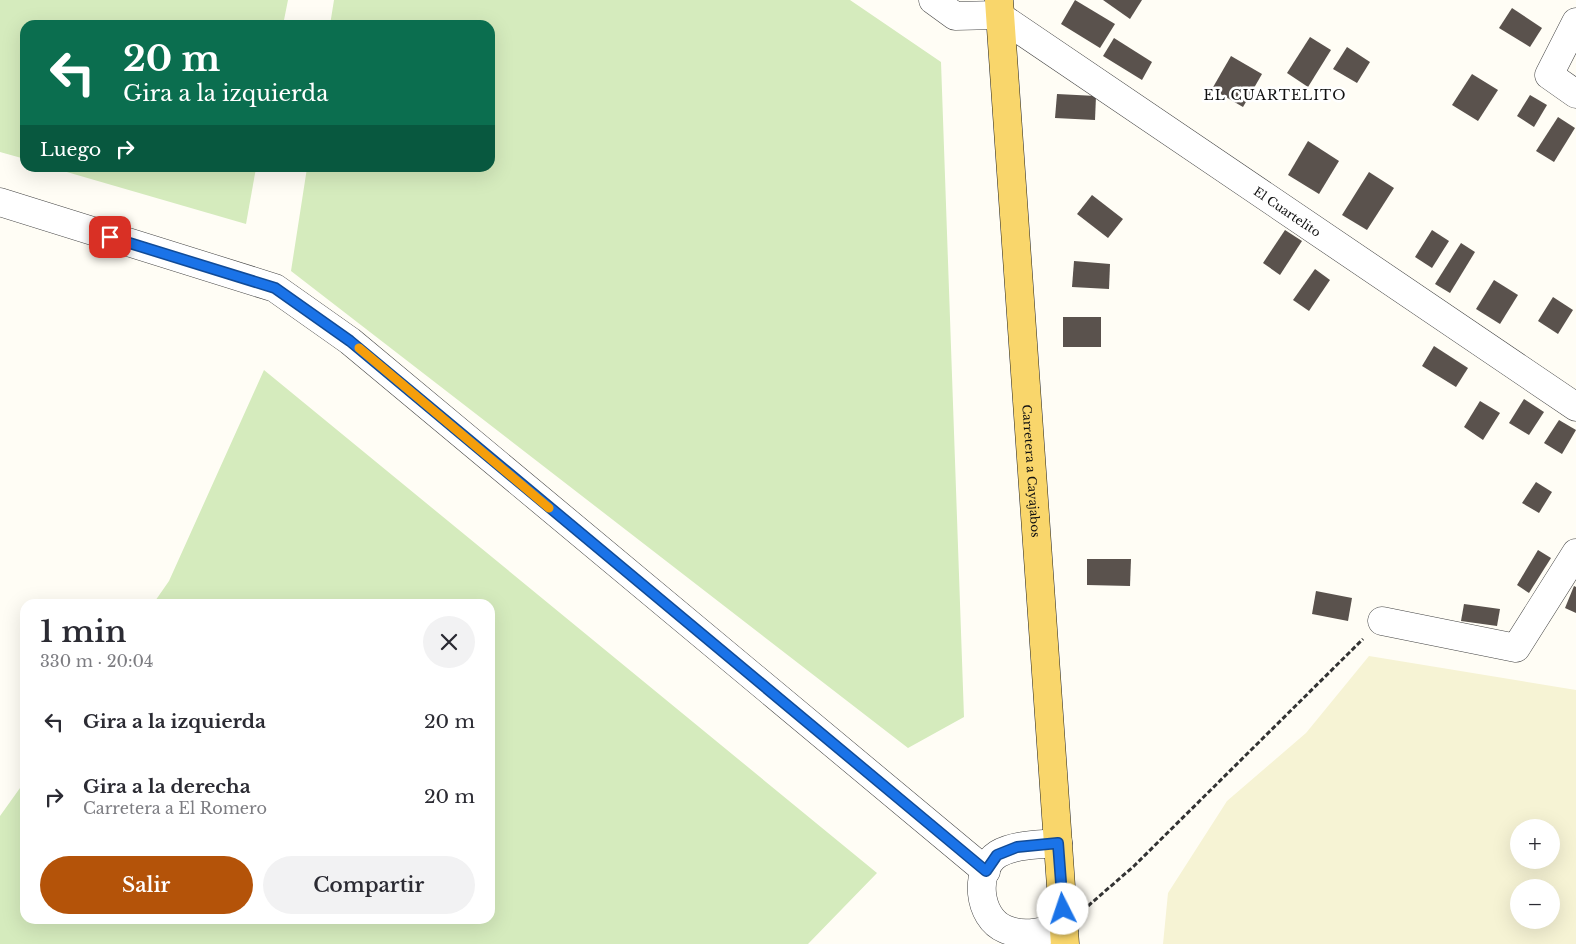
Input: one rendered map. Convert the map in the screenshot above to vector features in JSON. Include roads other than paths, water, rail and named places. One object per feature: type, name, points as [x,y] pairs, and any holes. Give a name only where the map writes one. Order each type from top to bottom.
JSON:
[{"type":"main road","name":"Carretera a Cayajabos","points":[[999,8],[1064,935]]},
{"type":"street","points":[[932,0],[955,16],[999,8]]},
{"type":"street","name":"El Cuartelito","points":[[999,8],[1576,408]]},
{"type":"street","points":[[1576,22],[1549,75],[1576,94]]},
{"type":"street","points":[[0,202],[275,288],[350,341],[986,871]]},
{"type":"street","points":[[1382,620],[1516,648],[1576,553]]},
{"type":"street","points":[[1058,843],[1017,847],[997,855],[986,871],[981,894],[991,918],[1004,929],[1028,935],[1064,935]]},
{"type":"district","name":"EL CUARTELITO","points":[[1275,95]]}]
